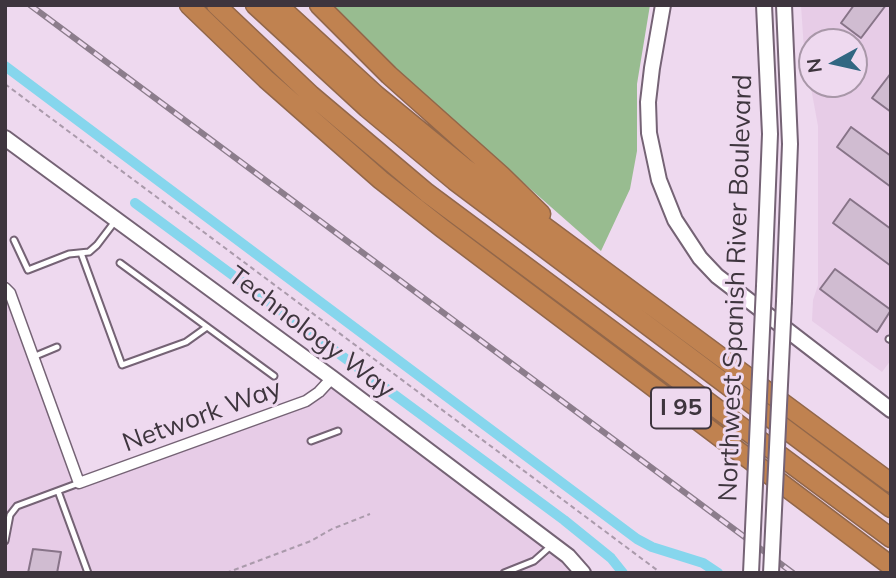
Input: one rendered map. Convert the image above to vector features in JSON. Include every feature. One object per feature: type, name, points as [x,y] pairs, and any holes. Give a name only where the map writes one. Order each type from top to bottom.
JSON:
[{"type":"highway","name":"I 95","points":[[189,5],[295,106],[381,180],[891,566]]},
{"type":"highway","points":[[216,5],[311,95],[428,193],[891,538]]},
{"type":"highway","points":[[255,5],[367,108],[455,181],[891,508]]},
{"type":"highway","name":"I 95","points":[[278,5],[347,69],[435,144],[891,483]]},
{"type":"highway","points":[[319,5],[389,75],[501,175],[583,256]]},
{"type":"street","points":[[663,5],[648,102],[649,133],[659,180],[675,220],[700,258],[717,276],[891,410]]},
{"type":"street","name":"Northwest Spanish River Boulevard","points":[[751,573],[770,134],[764,5]]},
{"type":"street","name":"Northwest Spanish River Boulevard","points":[[771,573],[790,144],[784,5]]},
{"type":"street","name":"Technology Way","points":[[5,138],[332,378],[568,556],[583,573]]},
{"type":"street","points":[[5,288],[10,293],[79,483]]},
{"type":"street","name":"Network Way","points":[[79,483],[306,401],[332,378]]},
{"type":"lane","points":[[14,240],[28,270],[93,249],[117,219]]},
{"type":"lane","points":[[81,253],[122,365],[186,342],[207,327]]},
{"type":"lane","points":[[120,263],[274,376]]},
{"type":"lane","points":[[33,357],[57,347]]},
{"type":"lane","points":[[311,441],[338,431]]},
{"type":"lane","points":[[5,541],[10,516],[15,508],[79,483]]},
{"type":"lane","points":[[58,491],[88,573]]},
{"type":"lane","points":[[504,573],[534,561],[552,545]]},
{"type":"path","points":[[5,85],[661,573]]},
{"type":"path","points":[[226,573],[311,541],[332,529],[370,514]]},
{"type":"shaded area","points":[[801,5],[891,5],[891,360],[882,372],[812,321],[813,300],[818,285],[818,126],[813,98],[868,98],[868,28],[803,28]]},
{"type":"shaded area","points":[[5,288],[79,483],[306,401],[332,378],[583,573],[5,573]]},
{"type":"green space","points":[[329,5],[650,5],[637,84],[637,151],[630,189],[601,251],[351,31]]},
{"type":"building","points":[[854,5],[886,5],[868,29],[848,28],[841,23]]},
{"type":"building","points":[[891,73],[891,112],[872,98]]},
{"type":"building","points":[[851,127],[891,156],[891,187],[837,147]]},
{"type":"building","points":[[850,199],[891,229],[891,266],[833,223]]},
{"type":"building","points":[[835,269],[891,310],[877,332],[820,289]]},
{"type":"building","points":[[33,549],[61,552],[57,573],[28,573]]},
{"type":"waterway","points":[[5,66],[637,539],[652,547],[703,563],[718,573]]},
{"type":"waterway","points":[[135,203],[564,520],[611,558],[623,573]]},
{"type":"railway","points":[[30,5],[793,573]]}]
